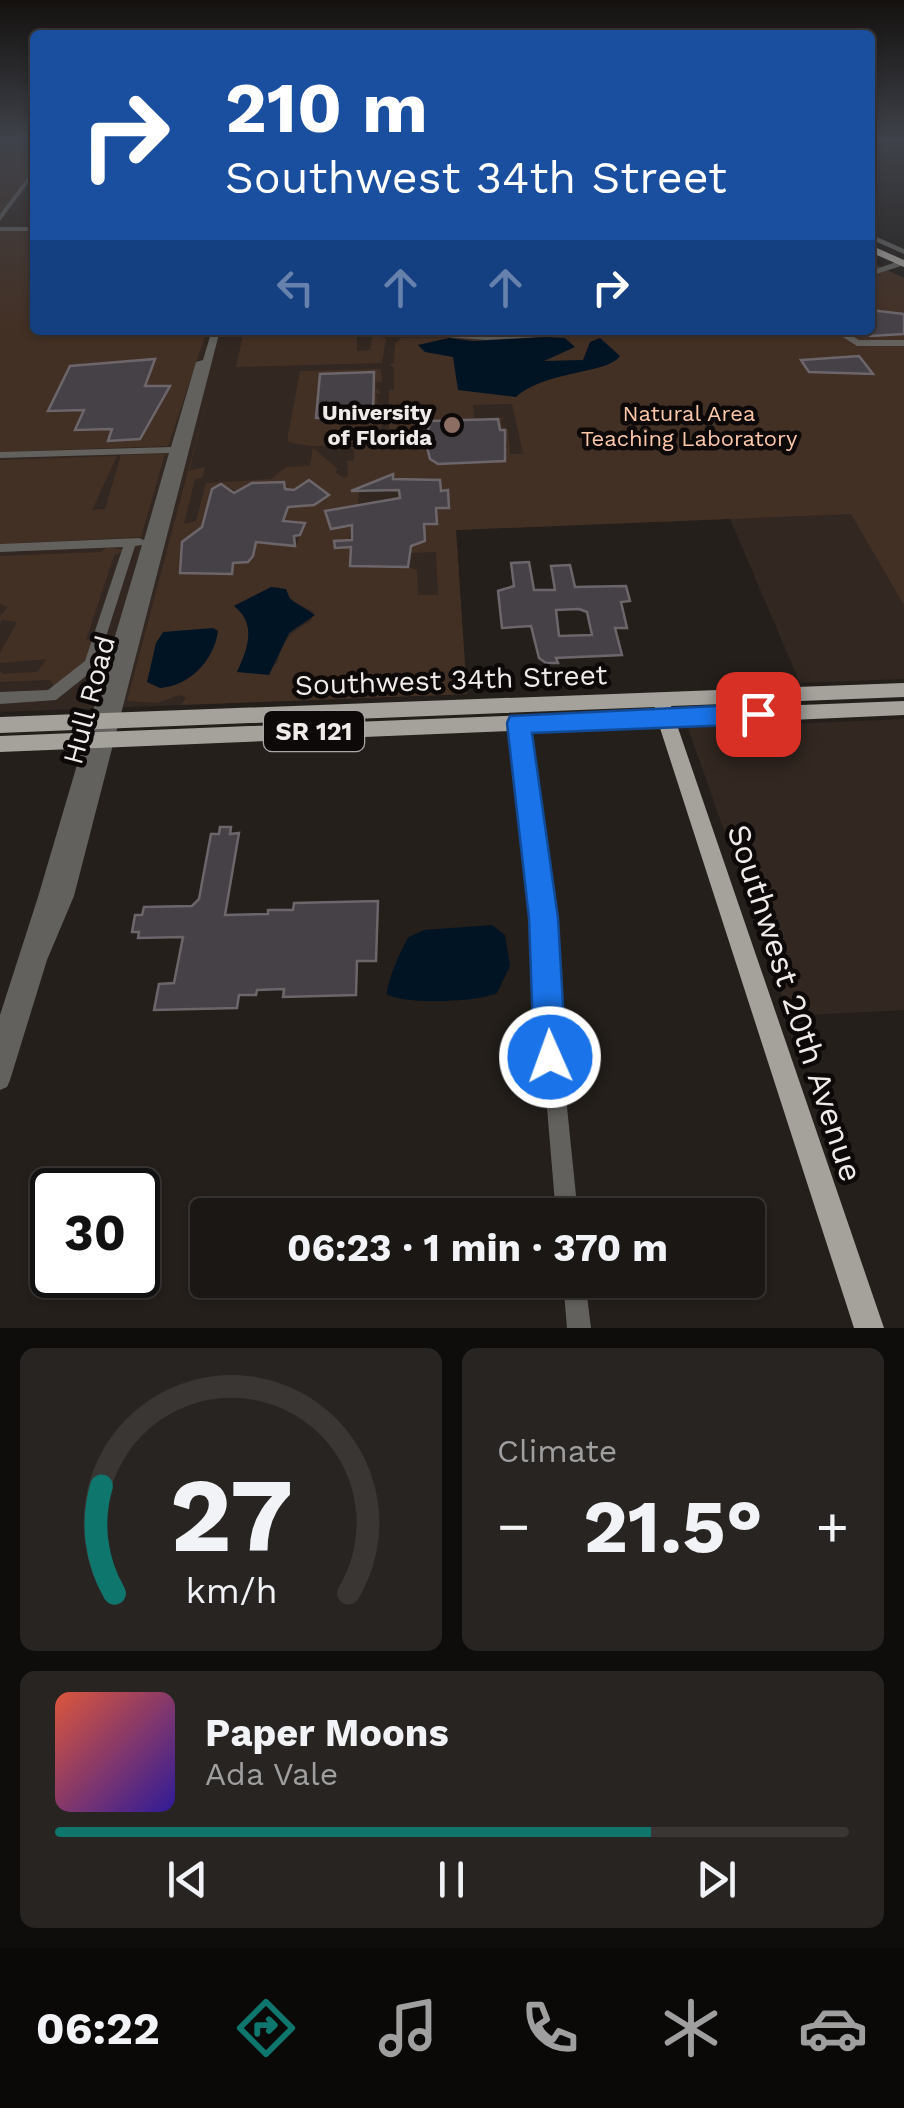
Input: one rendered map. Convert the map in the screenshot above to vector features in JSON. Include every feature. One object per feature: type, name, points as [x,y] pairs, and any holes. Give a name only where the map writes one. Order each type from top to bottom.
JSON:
[{"type":"main road","points":[[875,243],[901,264]]},
{"type":"main road","points":[[875,257],[901,264]]},
{"type":"main road","name":"Southwest 34th Street","points":[[0,725],[102,731],[519,723],[663,708],[903,696]]},
{"type":"main road","name":"Southwest 34th Street","points":[[0,744],[102,731],[596,702],[663,708],[834,711],[903,696]]},
{"type":"main road","points":[[519,723],[529,713],[575,710],[596,702]]},
{"type":"main road","name":"Southwest 20th Avenue","points":[[663,708],[869,1328]]},
{"type":"street","points":[[0,229],[30,228]]},
{"type":"street","points":[[875,240],[904,238]]},
{"type":"street","points":[[875,272],[901,264]]},
{"type":"street","name":"Hull Road","points":[[180,450],[194,379],[214,335]]},
{"type":"street","name":"Hull Road","points":[[0,1080],[34,972],[65,896],[102,731],[214,335]]},
{"type":"street","points":[[459,335],[523,335]]},
{"type":"street","points":[[844,335],[857,343],[904,342]]},
{"type":"street","points":[[0,456],[180,450]]},
{"type":"street","points":[[0,698],[50,696],[91,664],[130,542]]},
{"type":"street","points":[[0,548],[153,542]]},
{"type":"street","points":[[519,723],[544,918],[550,1057],[565,1198]]},
{"type":"street","name":"Hull Road","points":[[0,1044],[102,731]]},
{"type":"street","points":[[576,1298],[580,1328]]},
{"type":"shaded area","name":"University of Florida","points":[[0,201],[30,201],[30,335],[875,335],[875,264],[904,278],[904,679],[800,683],[730,519],[456,530],[467,694],[0,712]]},
{"type":"shaded area","points":[[904,719],[904,1010],[789,1016],[688,728]]},
{"type":"green space","points":[[30,230],[30,335],[205,335],[168,446],[0,452],[0,231]]},
{"type":"green space","name":"Natural Area Teaching Laboratory","points":[[875,264],[904,278],[904,605],[851,514],[456,530],[467,694],[181,705],[186,698],[179,695],[158,703],[127,701],[215,369],[189,471],[205,467],[202,478],[195,479],[184,524],[196,521],[206,483],[271,479],[286,467],[310,466],[313,448],[338,469],[335,472],[344,478],[348,476],[347,461],[354,460],[354,450],[349,447],[378,446],[389,434],[389,390],[394,390],[394,368],[389,364],[394,363],[395,344],[401,338],[875,335]],"holes":[[[512,404],[523,454],[510,454],[508,429],[502,427],[501,420],[506,418],[491,418],[505,431],[507,448],[434,463],[425,445],[428,427],[475,425],[473,405]],[[393,474],[393,480],[440,480],[441,488],[435,491],[448,491],[449,507],[436,508],[437,524],[424,524],[420,544],[411,546],[411,553],[436,552],[438,595],[418,595],[417,570],[347,547],[352,525],[325,511],[358,505],[359,491],[354,490]],[[309,481],[326,491],[288,507],[283,521],[304,523],[296,546],[246,542],[254,547],[248,562],[233,563],[231,574],[180,573],[182,542],[202,528],[215,495],[210,490],[221,484],[241,493],[252,483],[283,482],[285,489],[294,490]],[[272,587],[281,588],[295,603],[313,611],[311,621],[292,634],[277,664],[237,672],[247,646],[248,629],[235,605]]]},
{"type":"green space","points":[[243,335],[357,335],[357,351],[370,350],[372,336],[386,338],[382,363],[236,367]]},
{"type":"green space","points":[[381,369],[382,382],[377,382],[376,388],[381,393],[376,394],[381,426],[351,443],[309,446],[287,441],[300,371]],"holes":[[[374,373],[373,416],[316,418],[321,374]]]},
{"type":"green space","points":[[165,454],[141,537],[0,544],[0,460],[117,456],[92,510],[105,509],[121,455]]},
{"type":"green space","points":[[107,547],[123,550],[114,556],[86,640],[92,641],[89,661],[55,688],[50,680],[0,682],[0,670],[2,674],[37,672],[47,659],[0,663],[0,653],[17,622],[2,620],[0,624],[0,616],[8,607],[0,604],[0,556],[101,552]]},
{"type":"water","points":[[449,338],[473,341],[565,338],[575,347],[544,361],[583,360],[590,342],[600,338],[620,356],[603,366],[543,382],[516,397],[458,390],[453,357],[425,352],[418,345]]},
{"type":"water","points":[[271,587],[286,589],[290,599],[315,615],[289,633],[269,675],[237,672],[247,645],[248,628],[234,606]]},
{"type":"water","points":[[213,628],[218,631],[216,642],[206,662],[190,677],[160,688],[147,682],[156,643],[163,632]]},
{"type":"water","points":[[492,925],[505,935],[510,966],[497,993],[442,1001],[409,1000],[387,994],[409,937],[424,930]]},
{"type":"building","points":[[875,311],[904,314],[904,334],[870,336],[875,335]]},
{"type":"building","points":[[859,356],[873,374],[809,372],[801,360]]},
{"type":"building","points":[[155,359],[145,386],[170,386],[140,439],[108,441],[112,429],[75,430],[84,410],[48,411],[70,366]]},
{"type":"building","points":[[374,372],[373,416],[316,418],[320,374]]},
{"type":"building","points":[[498,419],[500,430],[505,430],[505,461],[438,464],[430,459],[425,439],[431,421]]},
{"type":"building","points":[[393,474],[393,479],[440,480],[441,491],[448,490],[449,508],[436,508],[437,524],[424,524],[425,541],[411,546],[408,567],[350,566],[351,547],[335,548],[334,541],[352,540],[352,525],[331,529],[325,511],[400,498],[399,490],[351,491]]},
{"type":"building","points":[[309,480],[329,495],[314,505],[288,507],[283,521],[305,523],[300,535],[294,536],[295,546],[256,542],[253,556],[248,562],[233,563],[232,574],[180,573],[182,542],[202,527],[212,489],[221,484],[234,493],[252,483],[284,482],[285,489],[294,490]]},
{"type":"building","points":[[529,562],[534,590],[555,590],[551,566],[570,565],[575,587],[626,586],[630,601],[621,602],[627,628],[615,628],[622,655],[556,658],[558,663],[546,663],[539,658],[531,626],[502,628],[498,591],[514,586],[511,563]],"holes":[[[556,610],[587,612],[592,635],[559,636]]]},
{"type":"building","points":[[220,827],[231,827],[230,834],[239,833],[225,915],[293,910],[294,903],[378,901],[376,961],[357,961],[356,995],[283,997],[284,989],[257,990],[256,995],[239,995],[237,1008],[154,1010],[159,984],[174,983],[183,937],[138,938],[139,932],[132,932],[135,915],[142,915],[144,907],[192,906],[199,899],[211,834],[219,834]]},
{"type":"place","name":"University of Florida","points":[[452,425]]},
{"type":"route","points":[[550,1057],[544,918],[519,723],[758,714]]}]
